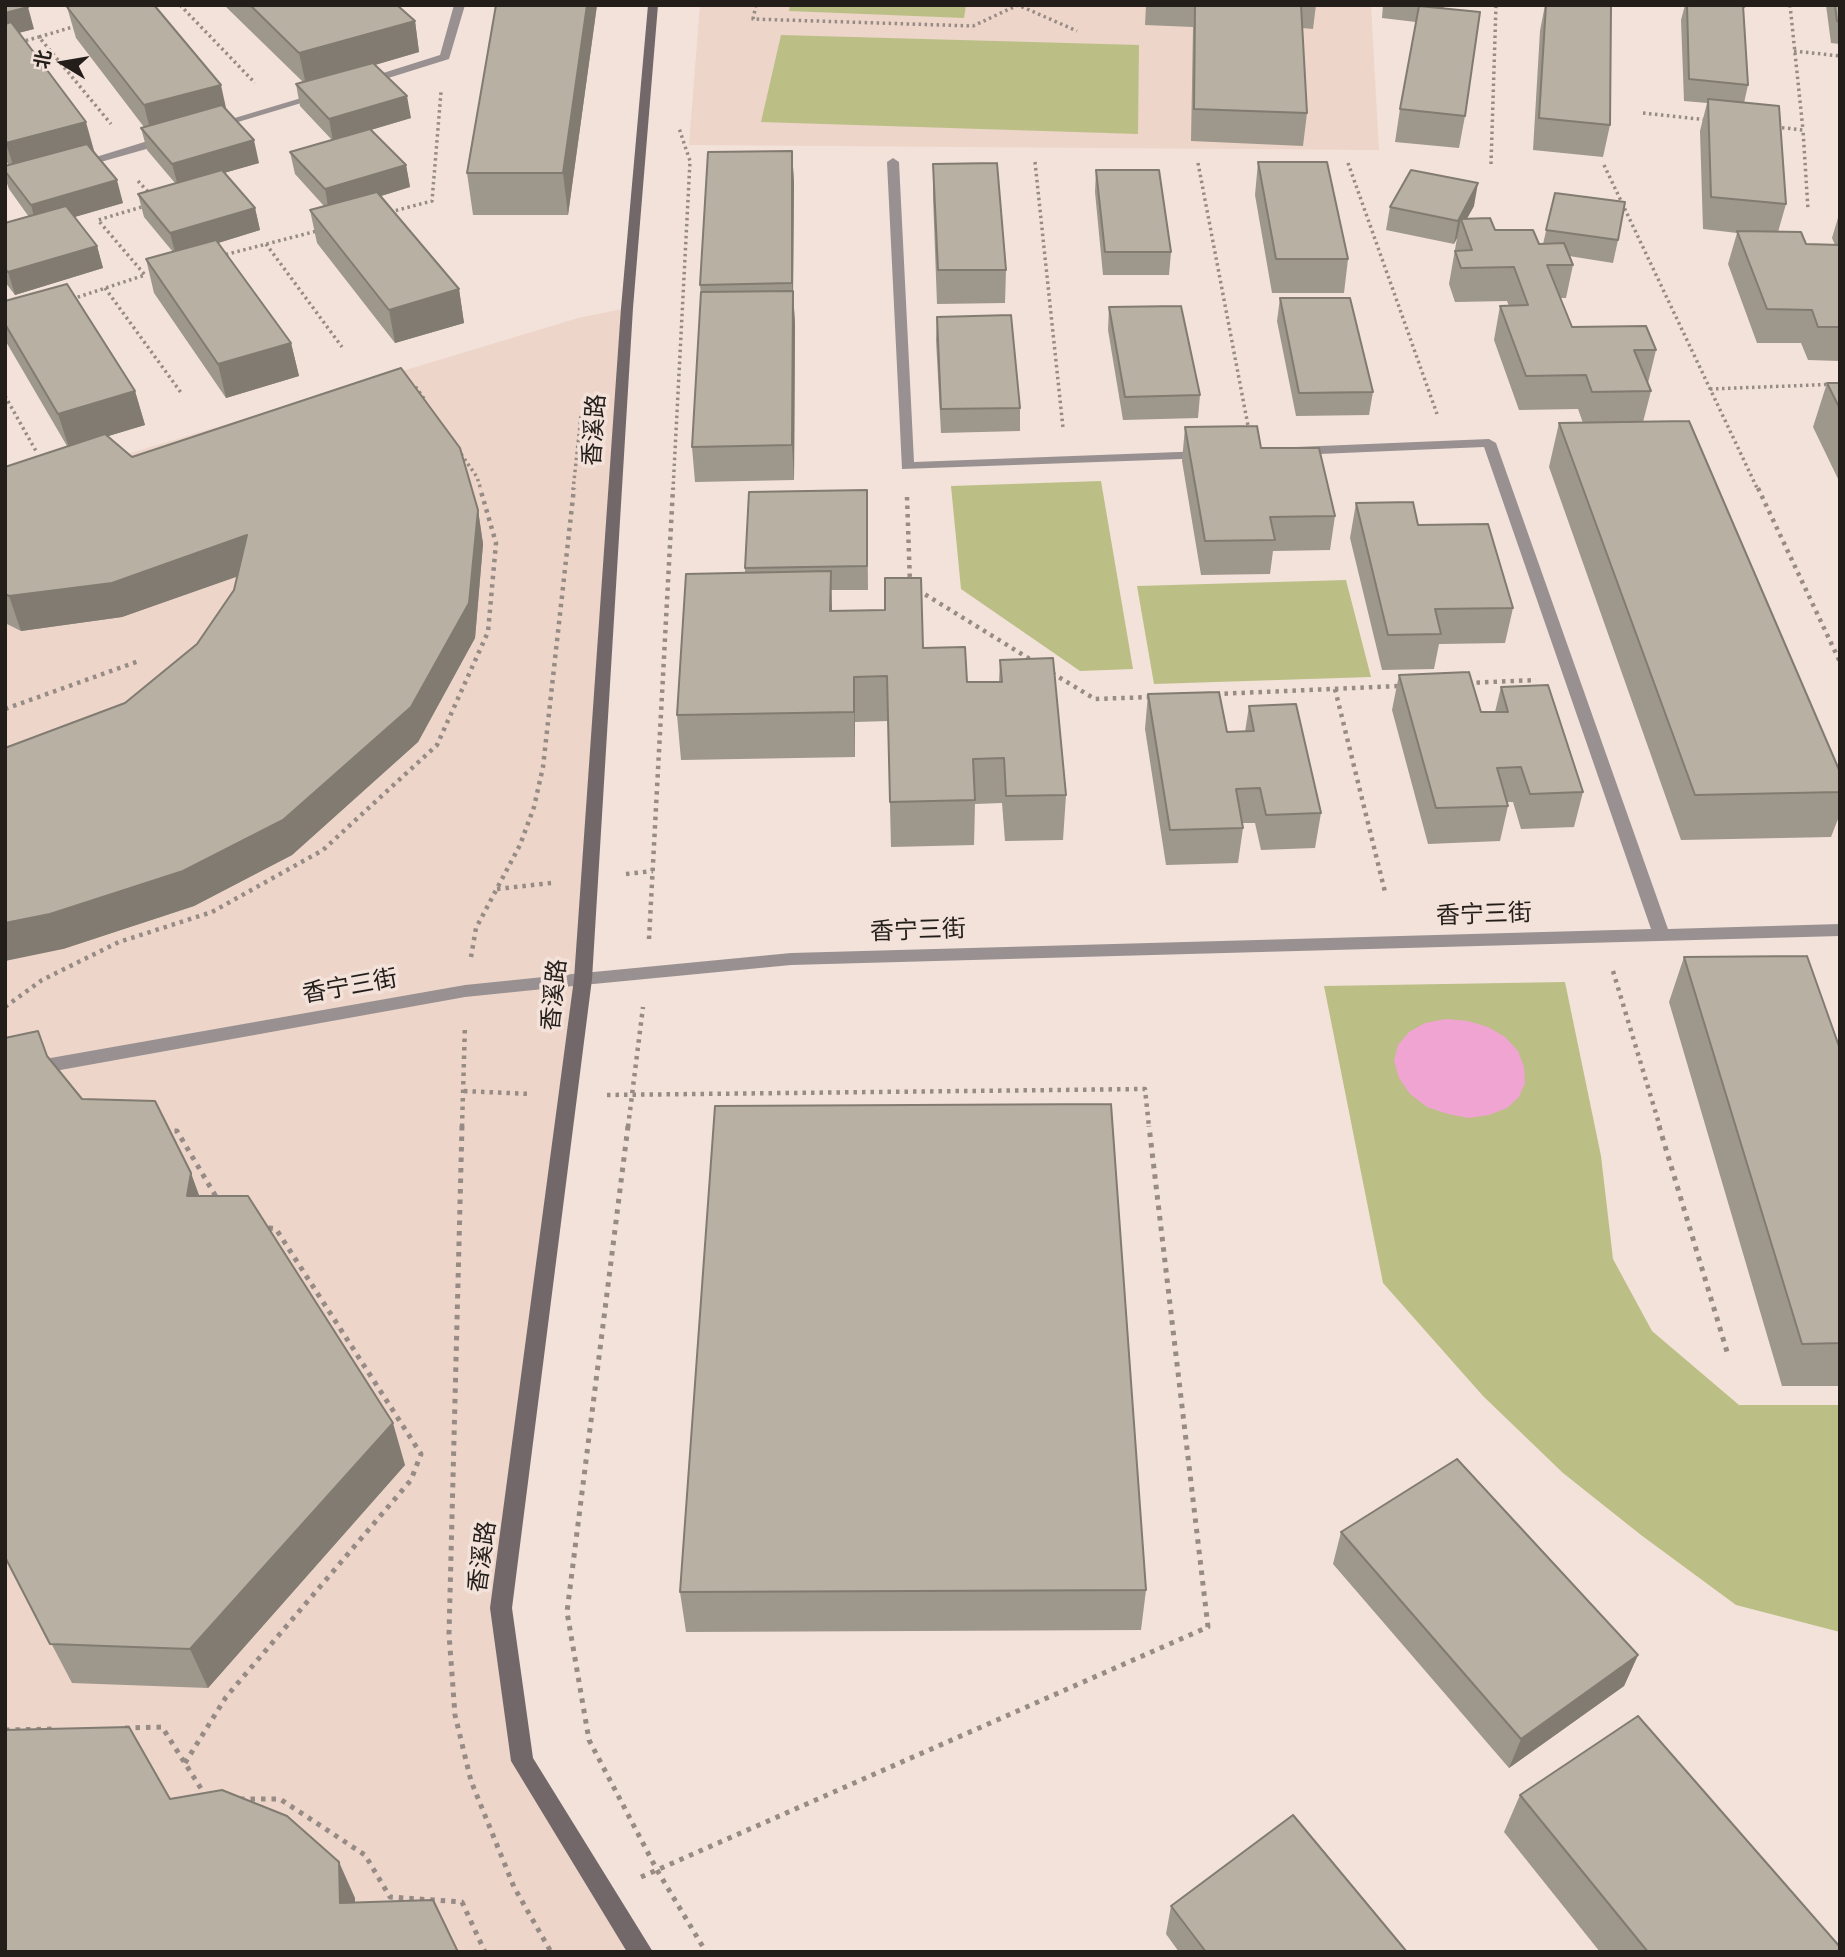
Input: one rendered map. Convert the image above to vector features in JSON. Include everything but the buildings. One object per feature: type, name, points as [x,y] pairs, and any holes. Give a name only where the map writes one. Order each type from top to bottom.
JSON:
[{"type":"street","points":[[355,85],[445,57],[460,5]]},
{"type":"street","name":"香溪路","points":[[641,1952],[522,1761],[500,1608],[583,979],[627,308],[653,5]]},
{"type":"street","points":[[199,130],[330,93]]},
{"type":"street","points":[[66,168],[185,134]]},
{"type":"street","points":[[893,162],[907,466],[1253,453]]},
{"type":"street","points":[[1280,452],[1489,443],[1662,934]]},
{"type":"street","name":"香宁三街","points":[[5,1073],[465,991],[791,959],[1840,929]]},
{"type":"path","points":[[180,5],[279,108]]},
{"type":"path","points":[[756,5],[753,19],[973,26],[1018,5],[1077,31]]},
{"type":"path","points":[[1491,164],[1496,5]]},
{"type":"path","points":[[1790,5],[1808,210]]},
{"type":"path","points":[[16,43],[88,23]]},
{"type":"path","points":[[39,37],[132,149]]},
{"type":"path","points":[[1794,51],[1840,56]]},
{"type":"path","points":[[381,214],[432,201],[445,57]]},
{"type":"path","points":[[1643,113],[1710,120]]},
{"type":"path","points":[[1776,127],[1803,130]]},
{"type":"path","points":[[114,154],[158,202]]},
{"type":"path","points":[[1035,162],[1066,460]]},
{"type":"path","points":[[1198,163],[1253,453]]},
{"type":"path","points":[[1348,163],[1448,445]]},
{"type":"path","points":[[1604,165],[1840,662]]},
{"type":"path","points":[[68,300],[145,275],[99,220],[146,206]]},
{"type":"path","points":[[212,258],[317,231]]},
{"type":"path","points":[[266,244],[342,347]]},
{"type":"path","points":[[105,288],[182,394]]},
{"type":"path","points":[[1710,389],[1840,384]]},
{"type":"path","points":[[402,390],[415,386],[430,409]]},
{"type":"path","points":[[5,396],[36,450]]},
{"type":"path","points":[[5,1007],[42,980],[119,942],[212,912],[323,850],[437,746],[488,632],[496,542],[477,477],[454,443]]},
{"type":"path","points":[[907,466],[910,585],[1037,664]]},
{"type":"path","points":[[5,709],[139,661]]},
{"type":"path","points":[[1048,671],[1095,699],[1161,696]]},
{"type":"path","points":[[1460,684],[1572,679]]},
{"type":"path","points":[[1215,694],[1405,686]]},
{"type":"path","points":[[1335,689],[1385,892]]},
{"type":"path","points":[[1602,936],[1728,1355]]},
{"type":"path","points":[[464,1091],[568,1095],[1145,1089],[1208,1627],[605,1894]]},
{"type":"path","points":[[152,1130],[177,1131],[224,1210]]},
{"type":"path","points":[[185,1763],[226,1697],[411,1480],[421,1454],[276,1229],[253,1225]]},
{"type":"path","points":[[123,1728],[162,1727],[207,1799],[219,1799]]},
{"type":"path","points":[[5,1730],[71,1729]]},
{"type":"path","points":[[232,1799],[280,1800],[365,1855],[390,1897],[463,1902],[485,1952]]},
{"type":"shaded area","points":[[700,5],[1371,5],[1379,150],[689,145]]},
{"type":"shaded area","points":[[627,308],[590,879],[501,1608],[522,1761],[637,1952],[5,1952],[5,491],[578,318]]},
{"type":"shaded area","points":[[1446,1019],[1468,1021],[1488,1027],[1505,1037],[1518,1051],[1524,1067],[1525,1083],[1519,1097],[1507,1108],[1489,1115],[1469,1118],[1448,1114],[1427,1107],[1410,1094],[1399,1078],[1394,1061],[1398,1045],[1409,1032],[1425,1023]]},
{"type":"green space","points":[[790,5],[966,5],[964,18],[789,11]]},
{"type":"green space","points":[[781,35],[1139,45],[1138,134],[761,122]]},
{"type":"green space","points":[[1101,481],[1133,669],[1080,671],[961,589],[951,486]]},
{"type":"green space","points":[[1346,580],[1371,677],[1154,684],[1137,586]]},
{"type":"green space","points":[[1565,982],[1601,1156],[1613,1259],[1652,1331],[1739,1405],[1840,1405],[1840,1632],[1736,1605],[1641,1535],[1563,1473],[1483,1396],[1383,1283],[1324,986]]}]
